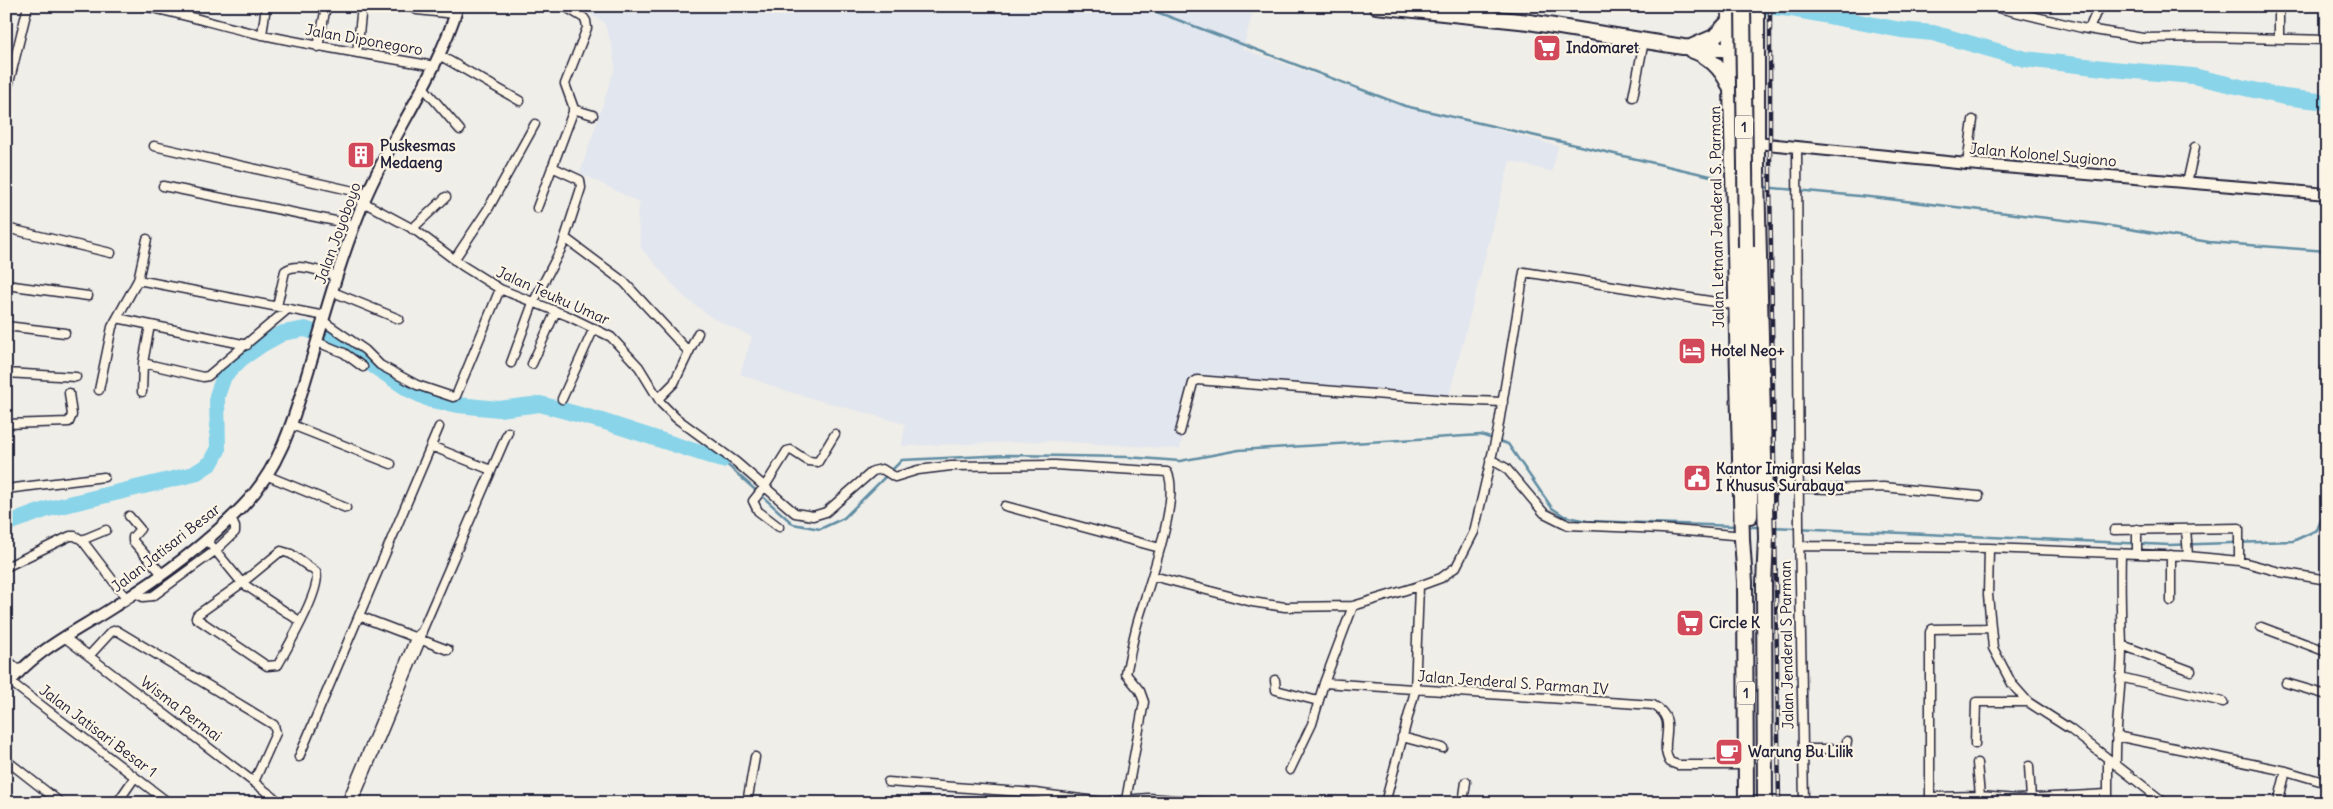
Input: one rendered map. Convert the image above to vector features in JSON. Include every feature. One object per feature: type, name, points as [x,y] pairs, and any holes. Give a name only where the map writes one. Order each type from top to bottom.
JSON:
[{"type":"highway","points":[[1376,6],[1529,22],[1683,47],[1757,50]]},
{"type":"highway","name":"1","points":[[1743,6],[1746,247],[1754,523],[1750,538],[1745,582],[1746,803]]},
{"type":"highway","points":[[1754,523],[1758,195],[1757,6]]},
{"type":"highway","points":[[1683,47],[1704,42],[1714,37],[1729,19],[1740,38],[1746,38],[1757,26]]},
{"type":"highway","name":"Jalan Letnan Jenderal S. Parman","points":[[1729,19],[1735,305],[1754,523]]},
{"type":"highway","points":[[1683,47],[1693,50],[1712,61],[1720,69],[1730,88]]},
{"type":"highway","name":"1","points":[[1750,538],[1764,584],[1765,803]]},
{"type":"street","points":[[6,95],[28,6]]},
{"type":"street","name":"Jalan Diponegoro","points":[[143,6],[176,9],[215,24],[318,47],[435,66]]},
{"type":"street","points":[[262,35],[266,6]]},
{"type":"street","points":[[357,53],[362,6]]},
{"type":"street","points":[[410,6],[417,10],[457,10]]},
{"type":"street","points":[[537,208],[573,109],[565,84],[587,24],[584,18],[564,6]]},
{"type":"street","points":[[1990,6],[2089,29],[2143,38],[2208,37],[2327,40]]},
{"type":"street","points":[[2089,29],[2099,6]]},
{"type":"street","points":[[2279,6],[2279,39]]},
{"type":"street","points":[[318,47],[326,7]]},
{"type":"street","name":"Jalan Joyoboyo","points":[[317,340],[322,320],[365,198],[435,66],[457,10]]},
{"type":"street","points":[[1633,98],[1644,41]]},
{"type":"street","points":[[439,55],[520,101]]},
{"type":"street","points":[[424,88],[460,130]]},
{"type":"street","points":[[573,109],[593,115]]},
{"type":"street","points":[[1966,164],[1972,120]]},
{"type":"street","points":[[454,260],[488,209],[535,124]]},
{"type":"street","name":"Jalan Kolonel Sugiono","points":[[1757,143],[1966,164],[2327,194]]},
{"type":"street","name":"Jalan Teuku Umar","points":[[154,146],[365,198],[454,260],[500,289],[594,328],[611,338],[622,348],[639,367],[660,400],[676,418],[706,438],[795,513],[813,516],[831,509],[873,471],[882,469],[896,477],[931,468],[951,466],[1055,465],[1165,471],[1170,476],[1170,489],[1160,548]]},
{"type":"street","name":"Jalan Jenderal S Parman","points":[[1797,147],[1800,488],[1798,527],[1804,803]]},
{"type":"street","points":[[2188,183],[2195,147]]},
{"type":"street","points":[[511,363],[532,303],[565,238],[581,182],[552,167]]},
{"type":"street","points":[[163,186],[355,225]]},
{"type":"street","points":[[412,229],[446,197]]},
{"type":"street","points":[[6,228],[111,253]]},
{"type":"street","points":[[565,238],[624,282],[688,351]]},
{"type":"street","points":[[99,390],[110,333],[127,296],[138,280],[147,239]]},
{"type":"street","points":[[277,306],[285,272],[289,269],[299,267],[331,274],[334,281],[322,320]]},
{"type":"street","points":[[1153,576],[1252,602],[1286,607],[1353,606],[1440,578],[1456,566],[1474,532],[1498,429],[1524,272],[1735,305]]},
{"type":"street","points":[[138,280],[277,306],[322,320],[365,350],[380,365],[417,384],[456,396],[500,289]]},
{"type":"street","points":[[6,285],[88,296]]},
{"type":"street","points":[[333,292],[399,319]]},
{"type":"street","points":[[144,363],[203,377],[208,376],[288,309]]},
{"type":"street","points":[[532,364],[556,311]]},
{"type":"street","points":[[118,318],[247,345]]},
{"type":"street","points":[[142,392],[150,325]]},
{"type":"street","points":[[6,326],[65,334]]},
{"type":"street","points":[[562,399],[594,328]]},
{"type":"street","points":[[660,400],[674,383],[687,358],[688,351],[698,334]]},
{"type":"street","points":[[317,340],[344,353],[363,367]]},
{"type":"street","name":"Jalan Jatisari Besar","points":[[8,682],[37,654],[131,596],[162,574],[231,518],[258,490],[279,457],[292,425],[317,340]]},
{"type":"street","points":[[6,373],[76,377]]},
{"type":"street","points":[[1180,432],[1193,383],[1197,380],[1449,400],[1503,402]]},
{"type":"street","points":[[6,424],[69,422],[72,415],[69,393]]},
{"type":"street","points":[[292,425],[391,464]]},
{"type":"street","points":[[300,758],[439,427]]},
{"type":"street","points":[[354,803],[383,724],[418,639],[508,432]]},
{"type":"street","points":[[779,528],[758,511],[753,504],[756,497],[787,452],[791,450],[808,461],[818,462],[835,434]]},
{"type":"street","points":[[431,446],[491,470]]},
{"type":"street","points":[[1490,459],[1506,468],[1544,514],[1568,525],[1662,529],[1750,538]]},
{"type":"street","points":[[268,476],[346,508]]},
{"type":"street","points":[[6,488],[104,477]]},
{"type":"street","points":[[1800,488],[1883,487],[1980,496]]},
{"type":"street","points":[[1005,506],[1160,548],[1138,622],[1126,674],[1140,690],[1144,702],[1126,800]]},
{"type":"street","points":[[129,516],[140,529],[133,537],[133,541],[162,574]]},
{"type":"street","points":[[6,567],[70,536],[75,536],[82,540],[131,596],[153,596],[216,550],[235,532],[231,518]]},
{"type":"street","points":[[2114,530],[2137,533],[2186,529],[2239,528],[2239,561]]},
{"type":"street","points":[[2186,529],[2187,552]]},
{"type":"street","points":[[82,540],[106,530]]},
{"type":"street","points":[[2137,533],[2137,550]]},
{"type":"street","points":[[206,539],[242,583],[301,622]]},
{"type":"street","points":[[1799,542],[2121,553],[2137,550],[2171,555],[2187,552],[2327,580]]},
{"type":"street","points":[[1989,548],[1988,595],[1993,648],[2012,684],[2028,702],[2070,729],[2165,803]]},
{"type":"street","points":[[284,552],[290,554],[318,575],[318,580],[301,622],[278,665],[271,667],[197,620],[197,615],[242,583],[277,553],[284,552]]},
{"type":"street","points":[[2116,765],[2122,645],[2119,604],[2121,553]]},
{"type":"street","points":[[2171,555],[2171,601]]},
{"type":"street","points":[[1385,803],[1414,690],[1419,586]]},
{"type":"street","points":[[1290,770],[1312,724],[1324,683],[1353,606]]},
{"type":"street","points":[[359,616],[448,650]]},
{"type":"street","points":[[2261,627],[2327,652]]},
{"type":"street","points":[[1990,628],[1932,630],[1930,632],[1930,800],[1980,796],[2018,801],[2107,794]]},
{"type":"street","points":[[89,656],[111,632],[116,630],[274,725],[276,733],[254,782]]},
{"type":"street","name":"Wisma Permai","points":[[64,637],[281,803]]},
{"type":"street","points":[[2122,645],[2191,671]]},
{"type":"street","points":[[6,659],[20,671]]},
{"type":"street","points":[[2120,677],[2223,702]]},
{"type":"street","points":[[1275,680],[1276,690],[1318,702]]},
{"type":"street","name":"Jalan Jatisari Besar 1","points":[[8,682],[170,803]]},
{"type":"street","name":"Jalan Jenderal S. Parman IV","points":[[1324,683],[1653,705],[1662,710],[1667,716],[1666,753],[1670,762],[1678,765],[1746,765]]},
{"type":"street","points":[[2286,683],[2327,695]]},
{"type":"street","points":[[1976,744],[1976,702],[2028,702]]},
{"type":"street","points":[[346,803],[383,724]]},
{"type":"street","points":[[2116,736],[2286,770],[2327,783]]},
{"type":"street","points":[[1402,737],[1442,748]]},
{"type":"street","points":[[1803,749],[1843,748],[1848,741]]},
{"type":"street","points":[[747,803],[755,757]]},
{"type":"street","points":[[2108,759],[2108,803]]},
{"type":"street","points":[[6,760],[61,803]]},
{"type":"street","points":[[1977,764],[1980,796]]},
{"type":"street","points":[[2029,766],[2031,799]]},
{"type":"street","points":[[2278,803],[2286,770]]},
{"type":"street","points":[[117,803],[135,777]]},
{"type":"street","points":[[888,782],[1035,793],[1103,802],[1148,798],[1222,803]]},
{"type":"street","points":[[1463,803],[1466,782]]},
{"type":"shaded area","points":[[576,6],[1254,6],[1243,49],[1381,98],[1558,146],[1552,172],[1510,161],[1449,396],[1196,377],[1180,449],[1051,441],[902,446],[905,424],[782,390],[740,374],[752,337],[712,318],[683,296],[641,248],[637,214],[640,203],[580,173],[615,67],[612,47],[604,22]]},
{"type":"waterway","points":[[1141,6],[1405,106],[1728,180]]},
{"type":"waterway","points":[[1764,6],[1791,9],[1901,30],[1933,33],[2025,59],[2193,76],[2284,97],[2327,102]]},
{"type":"waterway","points":[[1763,187],[1880,198],[2098,224],[2209,242],[2327,251]]},
{"type":"waterway","points":[[6,524],[48,509],[194,474],[211,463],[218,450],[217,396],[224,376],[241,359],[263,344],[283,333],[305,329],[332,338],[410,390],[431,400],[499,409],[540,404],[602,421],[722,460]]},
{"type":"waterway","points":[[722,460],[793,524],[820,529],[844,518],[902,460],[1008,455],[1127,457],[1180,461],[1239,450],[1481,435],[1508,444],[1552,508],[1564,516],[1587,521],[1737,526]]},
{"type":"waterway","points":[[1770,527],[2169,545],[2293,541],[2317,530],[2327,505]]},
{"type":"waterway","points":[[1747,527],[1762,527]]},
{"type":"railway","points":[[1770,6],[1770,182],[1779,803]]},
{"type":"place","name":"Indomaret","points":[[1547,48]]},
{"type":"place","name":"Puskesmas Medaeng","points":[[361,155]]},
{"type":"place","name":"Hotel Neo+","points":[[1692,351]]},
{"type":"place","name":"Kantor Imigrasi Kelas I Khusus Surabaya","points":[[1697,478]]},
{"type":"place","name":"Circle K","points":[[1690,623]]},
{"type":"place","name":"Warung Bu Lilik","points":[[1729,752]]}]
